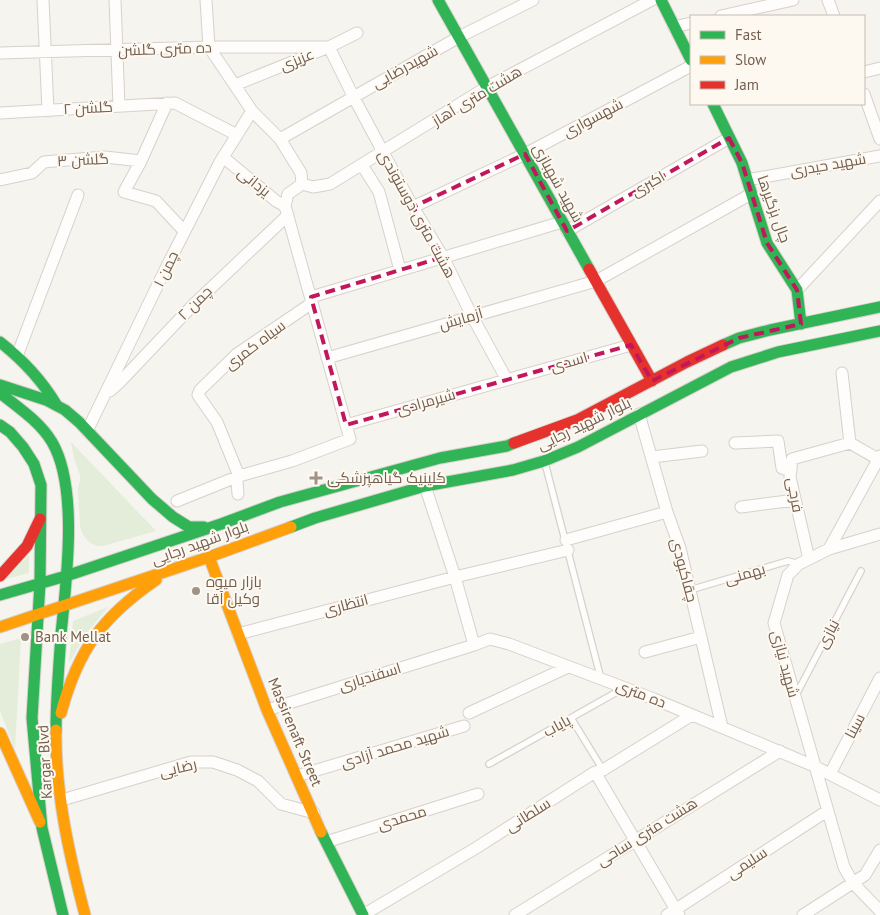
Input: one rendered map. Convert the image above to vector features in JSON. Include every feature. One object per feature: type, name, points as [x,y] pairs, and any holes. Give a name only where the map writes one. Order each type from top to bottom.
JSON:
[{"type":"main road","name":"شهید شهبازی","points":[[438,0],[652,381]]},
{"type":"main road","points":[[661,0],[690,58]]},
{"type":"main road","name":"چال بزگیرها","points":[[713,105],[742,162],[767,243],[797,290],[801,324]]},
{"type":"main road","name":"بلوار شهید رجایی","points":[[0,595],[66,576],[221,524],[280,502],[440,458],[495,461],[510,458],[687,362],[739,338],[880,307]]},
{"type":"main road","name":"بلوار شهید رجایی","points":[[0,626],[209,557],[315,518],[425,486],[495,461],[510,458],[544,461],[578,446],[731,367],[755,358],[802,346],[880,331]]},
{"type":"main road","points":[[0,342],[38,375],[56,404]]},
{"type":"main road","points":[[0,385],[56,404],[72,416],[152,498],[181,523],[189,527],[198,528],[221,524]]},
{"type":"main road","name":"Kargar Blvd","points":[[0,393],[41,427],[56,451],[62,470],[67,499],[66,576],[56,740],[66,834],[85,915]]},
{"type":"main road","name":"Kargar Blvd","points":[[0,425],[10,432],[23,447],[34,464],[41,485],[40,583],[32,718],[42,828],[63,915]]},
{"type":"main road","points":[[0,576],[27,546],[40,518]]},
{"type":"main road","name":"Massirenaft Street","points":[[209,557],[267,710],[326,842],[363,915]]},
{"type":"main road","points":[[56,740],[60,717],[71,678],[79,659],[89,644],[118,609],[143,589],[174,569]]},
{"type":"main road","points":[[32,718],[38,709],[46,706],[57,717]]},
{"type":"main road","points":[[0,733],[42,828]]},
{"type":"street","points":[[43,0],[48,110]]},
{"type":"street","points":[[115,0],[119,106]]},
{"type":"street","points":[[206,0],[209,47],[252,111],[280,139],[301,173],[302,184]]},
{"type":"street","name":"شهیدرضایی","points":[[280,139],[459,37],[533,0]]},
{"type":"street","name":"هشت متری آهاز","points":[[302,184],[313,187],[330,184],[487,87],[652,0]]},
{"type":"street","points":[[730,15],[756,12],[793,0]]},
{"type":"street","points":[[828,0],[834,15]]},
{"type":"street","points":[[674,27],[690,23]]},
{"type":"street","name":"عزیزی","points":[[235,85],[330,47],[357,33]]},
{"type":"street","name":"ده متری گلشن","points":[[0,53],[209,47],[330,47]]},
{"type":"street","name":"هشت متری دوستوندی","points":[[330,47],[353,96],[413,207],[443,257],[472,316],[507,380]]},
{"type":"street","name":"شهسواری","points":[[413,207],[525,154],[690,67]]},
{"type":"street","points":[[865,72],[880,68]]},
{"type":"street","points":[[865,97],[880,139]]},
{"type":"street","points":[[184,231],[156,201],[124,192],[171,103],[237,135]]},
{"type":"street","name":"گلشن ۲","points":[[0,113],[171,103]]},
{"type":"street","name":"چمن ۱","points":[[87,431],[184,231],[223,157],[252,111]]},
{"type":"street","name":"اکبری","points":[[443,257],[565,226],[729,138]]},
{"type":"street","points":[[878,156],[880,168]]},
{"type":"street","name":"شهید حیدری","points":[[747,180],[878,156]]},
{"type":"street","name":"گلشن ۳","points":[[0,180],[32,173],[44,162],[105,157],[141,161]]},
{"type":"street","name":"یزدانی","points":[[223,157],[287,210]]},
{"type":"street","points":[[362,165],[379,192],[400,270]]},
{"type":"street","name":"چمن ۲","points":[[105,394],[119,383],[193,304],[287,210],[288,194],[302,184]]},
{"type":"street","points":[[596,281],[751,194]]},
{"type":"street","points":[[18,356],[78,195]]},
{"type":"street","points":[[797,290],[880,201]]},
{"type":"street","points":[[176,501],[239,476],[292,461],[350,439],[287,210]]},
{"type":"street","name":"سیاه کمری","points":[[239,476],[216,422],[198,394],[200,390],[237,354],[311,300],[443,257]]},
{"type":"street","name":"آزمایش","points":[[327,358],[596,281]]},
{"type":"street","name":"اسدی","points":[[507,380],[631,345]]},
{"type":"street","points":[[829,549],[879,457],[850,443],[842,373]]},
{"type":"street","name":"شیرمرادی","points":[[346,425],[507,380]]},
{"type":"street","name":"چقاکبودی","points":[[639,414],[667,512],[680,548],[722,727]]},
{"type":"street","points":[[735,443],[778,441],[782,468],[791,471]]},
{"type":"street","name":"فرجی","points":[[804,562],[790,477],[792,459],[850,443]]},
{"type":"street","points":[[652,456],[702,451]]},
{"type":"street","points":[[238,494],[236,481],[239,476]]},
{"type":"street","points":[[425,486],[472,640]]},
{"type":"street","points":[[741,507],[795,500]]},
{"type":"street","name":"انتظاری","points":[[238,634],[567,545],[667,512]]},
{"type":"street","name":"شهید نیازی","points":[[880,534],[829,549],[804,562],[788,575],[774,623],[844,867],[854,883],[880,911]]},
{"type":"street","points":[[645,652],[701,637]]},
{"type":"street","name":"ده متری","points":[[472,640],[490,639],[509,644],[692,714],[814,766],[880,800]]},
{"type":"street","name":"اسفندیاری","points":[[267,710],[472,640]]},
{"type":"street","points":[[469,713],[568,666]]},
{"type":"street","name":"سینا","points":[[830,774],[880,678]]},
{"type":"street","name":"سلطانی","points":[[363,915],[476,848],[692,714]]},
{"type":"street","name":"شهید محمد آزادی","points":[[297,776],[464,726]]},
{"type":"street","name":"هشت متری ساحی","points":[[515,915],[780,751]]},
{"type":"street","name":"رضایی","points":[[62,800],[192,762],[213,762],[237,770],[258,781],[281,804],[314,813]]},
{"type":"street","points":[[599,771],[674,913]]},
{"type":"street","name":"محمدی","points":[[326,842],[478,794]]},
{"type":"street","name":"سلیمی","points":[[674,913],[828,811]]},
{"type":"street","points":[[803,915],[865,875],[880,850]]},
{"type":"lane","points":[[544,461],[601,679]]},
{"type":"lane","name":"بهمنی","points":[[690,590],[788,562],[804,562]]},
{"type":"lane","name":"نیازی","points":[[794,698],[861,571]]},
{"type":"lane","name":"پایاب","points":[[489,764],[624,688]]},
{"type":"lane","points":[[571,718],[599,771]]},
{"type":"highlighted area","points":[[729,138],[742,163],[767,243],[797,290],[801,324],[739,338],[652,381],[631,345],[346,425],[311,297],[443,257],[413,207],[525,154],[567,231]]},
{"type":"green space","points":[[71,442],[156,531],[103,546],[94,545],[88,541],[80,527],[78,488],[80,475],[74,459]]},
{"type":"green space","points":[[29,555],[29,573],[6,579]]},
{"type":"green space","points":[[108,607],[86,634],[69,663],[73,621]]},
{"type":"green space","points":[[21,638],[15,749],[0,711],[0,644]]},
{"type":"traffic: fast","points":[[438,0],[589,269]]},
{"type":"traffic: fast","points":[[661,0],[690,58]]},
{"type":"traffic: fast","points":[[713,105],[742,163],[767,243],[797,290],[801,324]]},
{"type":"traffic: fast","points":[[723,345],[739,338],[770,330],[880,307]]},
{"type":"traffic: fast","points":[[291,527],[315,518],[425,486],[513,470],[544,461],[578,447],[731,367],[778,352],[880,331]]},
{"type":"traffic: fast","points":[[0,342],[31,370],[56,404]]},
{"type":"traffic: fast","points":[[0,385],[46,400],[65,410],[79,422],[152,499],[173,517],[189,527],[204,527]]},
{"type":"traffic: fast","points":[[0,393],[29,416],[47,435],[60,461],[66,484],[68,510],[66,589],[61,634],[56,730]]},
{"type":"traffic: fast","points":[[0,425],[10,432],[23,447],[34,464],[41,485],[40,583],[32,718],[42,828],[63,915]]},
{"type":"traffic: fast","points":[[0,595],[66,576],[221,524],[280,502],[440,458],[507,446],[514,443]]},
{"type":"traffic: fast","points":[[321,832],[363,915]]},
{"type":"traffic: slow","points":[[0,627],[209,557],[291,527]]},
{"type":"traffic: slow","points":[[209,557],[267,710],[321,832]]},
{"type":"traffic: slow","points":[[61,713],[75,671],[95,637],[121,608],[156,580]]},
{"type":"traffic: slow","points":[[56,730],[56,753],[64,823],[85,915]]},
{"type":"traffic: slow","points":[[0,733],[40,822]]},
{"type":"traffic: jam","points":[[589,269],[652,381]]},
{"type":"traffic: jam","points":[[514,443],[577,420],[723,345]]},
{"type":"traffic: jam","points":[[0,576],[27,546],[40,519]]},
{"type":"place","name":"کلینیک گیاهپزشکی","points":[[316,478]]},
{"type":"place","name":"بازار میوه وکیل آقا","points":[[196,591]]},
{"type":"place","name":"Bank Mellat","points":[[25,637]]}]
